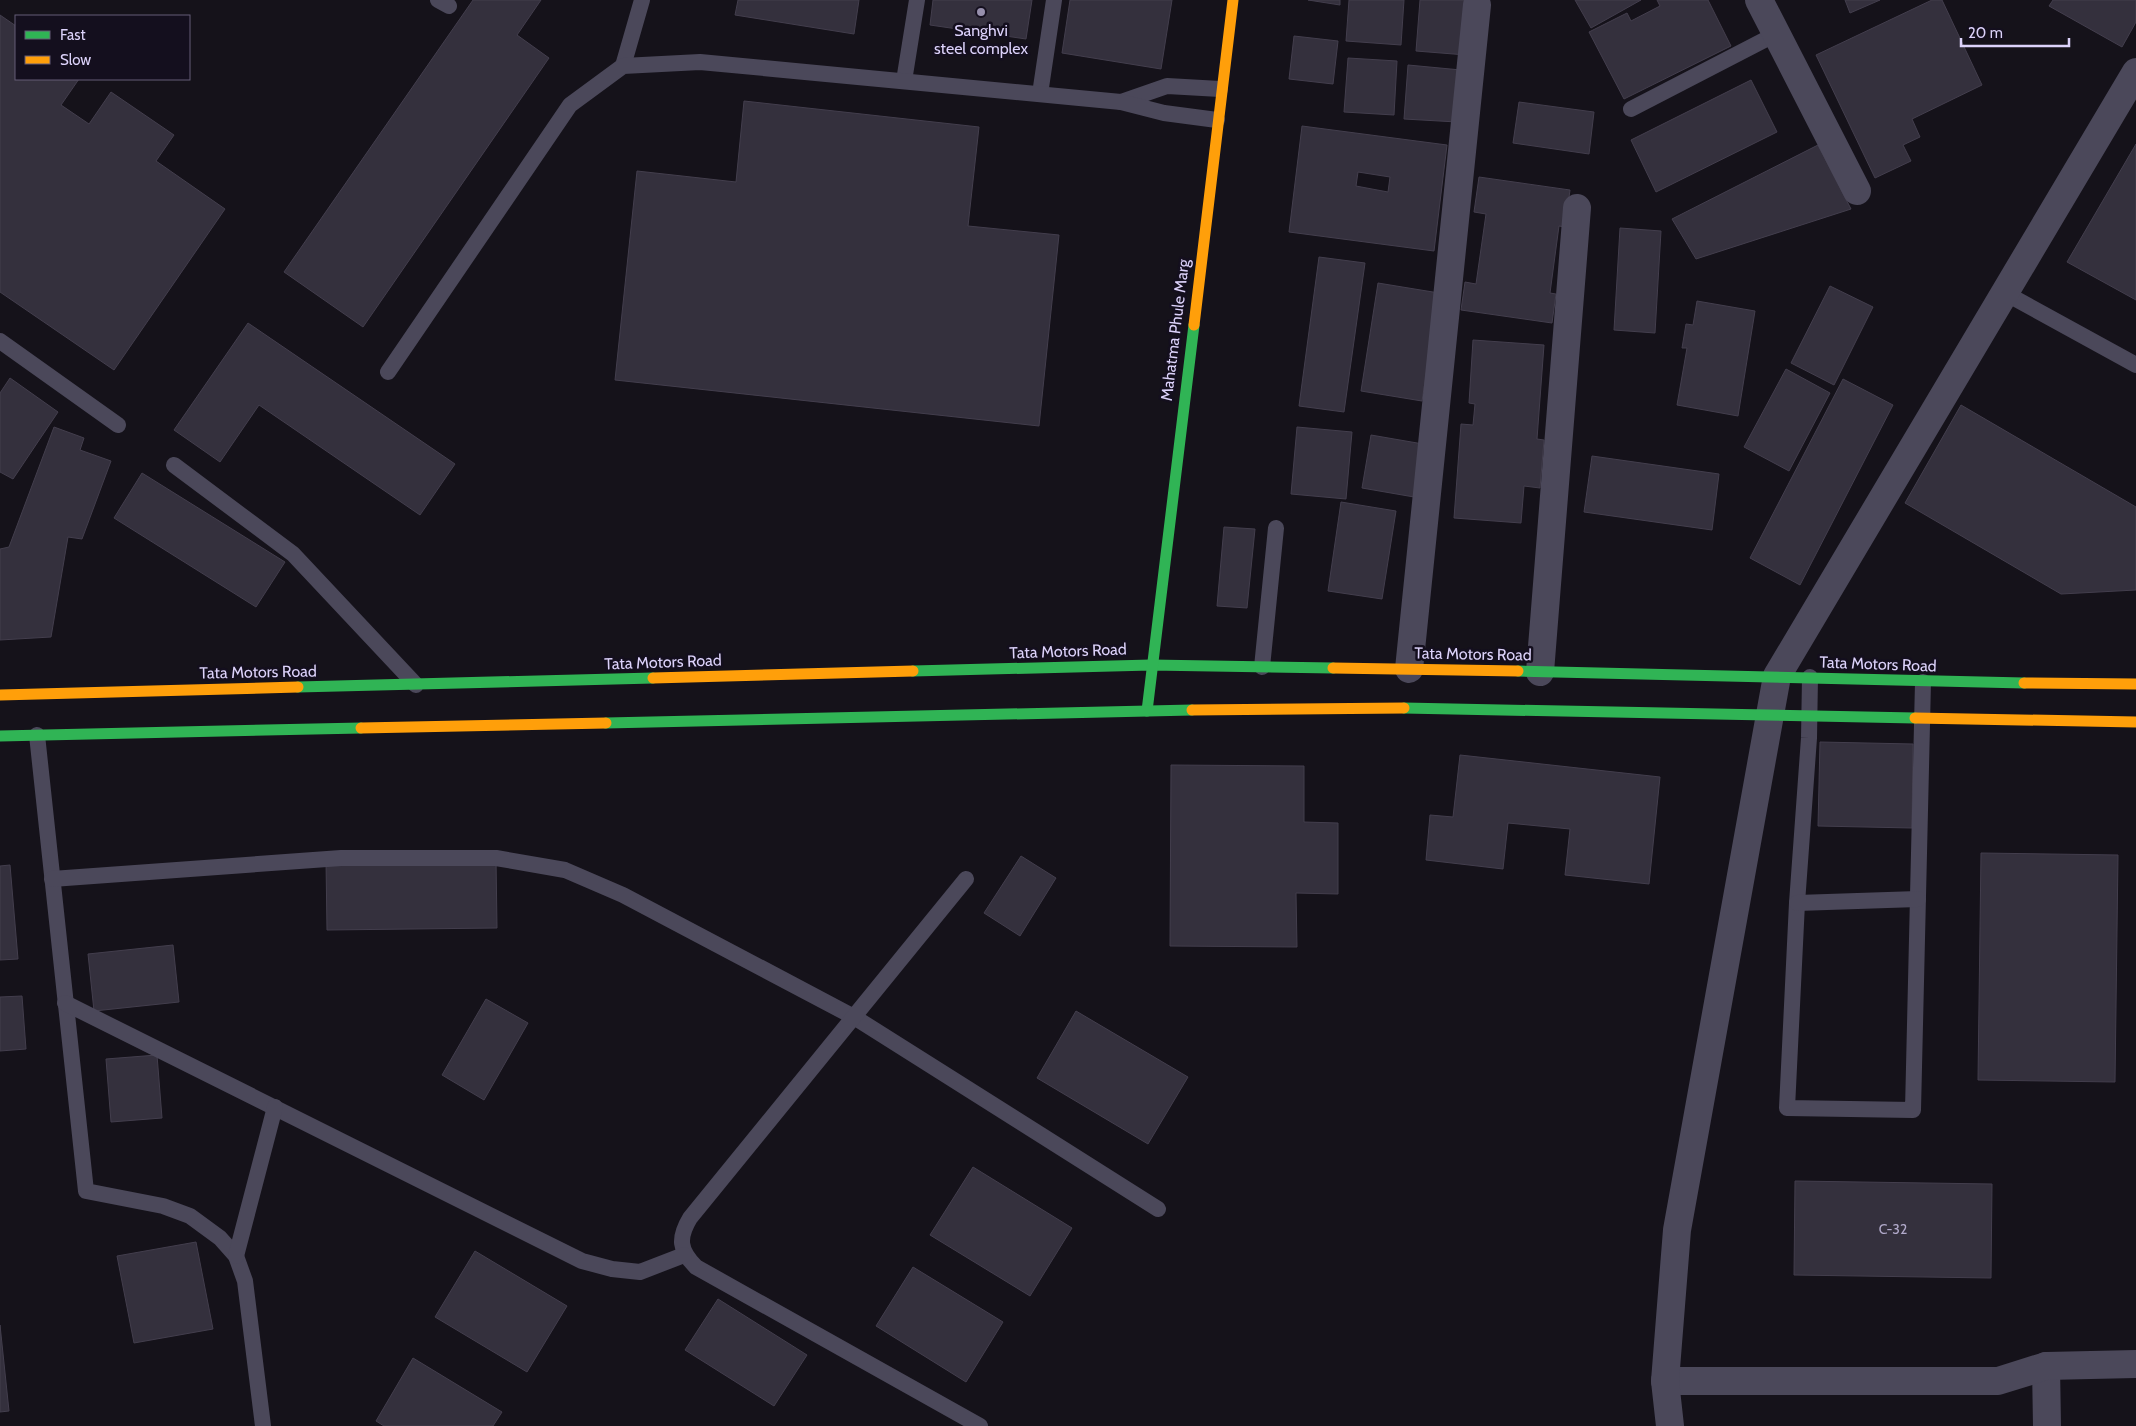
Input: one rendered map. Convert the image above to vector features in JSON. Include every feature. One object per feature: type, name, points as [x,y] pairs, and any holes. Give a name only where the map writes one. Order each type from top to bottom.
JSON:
[{"type":"main road","name":"Mahatma Phule Marg","points":[[1147,711],[1220,89],[1233,0]]},
{"type":"main road","name":"Tata Motors Road","points":[[0,695],[1151,665],[1777,676],[1923,682],[2136,684]]},
{"type":"main road","points":[[0,736],[1346,707],[2136,722]]},
{"type":"street","points":[[1759,0],[1857,191]]},
{"type":"street","points":[[1408,669],[1477,5]]},
{"type":"street","points":[[1670,1426],[1665,1381],[1677,1230],[1777,676],[2136,72]]},
{"type":"street","points":[[1540,672],[1577,208]]},
{"type":"street","points":[[1665,1381],[1998,1381],[2046,1366],[2136,1364]]},
{"type":"street","points":[[2046,1366],[2046,1426]]},
{"type":"lane","points":[[623,66],[642,0]]},
{"type":"lane","points":[[904,81],[917,0]]},
{"type":"lane","points":[[1040,94],[1054,0]]},
{"type":"lane","points":[[1630,110],[1776,34]]},
{"type":"lane","points":[[388,372],[570,106],[623,66],[700,62],[1121,102],[1164,113],[1217,120]]},
{"type":"lane","points":[[1121,102],[1168,86],[1220,89]]},
{"type":"lane","points":[[2005,294],[2136,365]]},
{"type":"lane","points":[[0,342],[118,425]]},
{"type":"lane","points":[[174,465],[293,554],[416,684]]},
{"type":"lane","points":[[1262,667],[1276,528]]},
{"type":"lane","points":[[1810,677],[1787,1108],[1914,1110],[1923,682]]},
{"type":"lane","points":[[37,735],[86,1190],[163,1206],[190,1216],[220,1238],[236,1256],[246,1281],[263,1426]]},
{"type":"lane","points":[[52,880],[341,858],[496,858],[565,870],[623,894],[854,1017],[1158,1208]]},
{"type":"lane","points":[[966,880],[690,1218],[683,1230],[684,1256],[696,1267],[980,1426]]},
{"type":"lane","points":[[1797,903],[1918,899]]},
{"type":"lane","points":[[65,1003],[582,1261],[612,1269],[640,1272],[684,1256]]},
{"type":"lane","points":[[236,1256],[275,1107]]},
{"type":"building","points":[[473,0],[541,0],[517,35],[549,58],[363,327],[284,272]]},
{"type":"building","points":[[738,0],[859,0],[854,34],[735,15]]},
{"type":"building","name":"Sanghvi steel complex","points":[[933,0],[1032,0],[1026,39],[930,25]]},
{"type":"building","points":[[1070,0],[1172,0],[1161,69],[1062,53]]},
{"type":"building","points":[[1308,0],[1340,0],[1340,5]]},
{"type":"building","points":[[1349,0],[1404,0],[1401,45],[1346,41]]},
{"type":"building","points":[[1420,0],[1471,0],[1466,55],[1416,51]]},
{"type":"building","points":[[1575,0],[1641,0],[1591,28]]},
{"type":"building","points":[[1657,0],[1708,0],[1731,46],[1624,99],[1589,32],[1627,13],[1631,21],[1660,6]]},
{"type":"building","points":[[1845,0],[1880,0],[1850,13]]},
{"type":"building","points":[[1932,0],[1942,0],[1982,85],[1912,119],[1920,137],[1903,145],[1911,161],[1875,178],[1816,55]]},
{"type":"building","points":[[2053,0],[2136,0],[2136,22],[2122,47],[2049,6]]},
{"type":"building","points":[[0,15],[15,25],[15,80],[78,80],[61,105],[89,124],[111,92],[174,135],[156,161],[225,209],[114,370],[0,292]]},
{"type":"building","points":[[1294,36],[1338,41],[1333,84],[1289,79]]},
{"type":"building","points":[[1348,58],[1397,61],[1394,115],[1344,112]]},
{"type":"building","points":[[1408,65],[1461,70],[1457,122],[1404,119]]},
{"type":"building","points":[[1751,80],[1777,132],[1656,192],[1631,140]]},
{"type":"building","points":[[744,101],[979,127],[968,226],[1059,235],[1039,426],[615,380],[637,171],[736,182]]},
{"type":"building","points":[[1519,102],[1594,112],[1589,154],[1513,143]]},
{"type":"building","points":[[1302,126],[1447,145],[1434,251],[1289,232]],"holes":[[[1358,172],[1390,177],[1388,192],[1356,186]]]},
{"type":"building","points":[[2136,144],[2136,300],[2067,262]]},
{"type":"building","points":[[1818,145],[1851,209],[1696,259],[1672,219]]},
{"type":"building","points":[[1479,177],[1570,190],[1565,227],[1559,226],[1550,293],[1556,294],[1552,323],[1461,310],[1465,282],[1476,284],[1486,214],[1474,212]]},
{"type":"building","points":[[1620,228],[1661,231],[1655,333],[1614,330]]},
{"type":"building","points":[[1319,257],[1365,263],[1344,412],[1299,406]]},
{"type":"building","points":[[1378,283],[1439,293],[1422,401],[1361,391]]},
{"type":"building","points":[[1830,286],[1873,307],[1834,385],[1791,363]]},
{"type":"building","points":[[1697,301],[1755,311],[1738,416],[1677,405],[1687,348],[1682,348],[1686,324],[1693,325]]},
{"type":"building","points":[[248,323],[455,464],[420,515],[259,405],[220,462],[174,430]]},
{"type":"building","points":[[1473,340],[1544,345],[1537,439],[1544,440],[1540,488],[1524,486],[1521,523],[1454,518],[1461,424],[1473,425],[1475,404],[1469,403]]},
{"type":"building","points":[[1786,369],[1830,393],[1789,471],[1744,447]]},
{"type":"building","points":[[10,378],[58,412],[13,479],[0,472],[0,393]]},
{"type":"building","points":[[1843,379],[1893,405],[1800,585],[1750,558]]},
{"type":"building","points":[[1961,405],[2136,507],[2136,590],[2061,594],[1905,503]]},
{"type":"building","points":[[54,427],[84,438],[80,450],[111,461],[82,539],[68,537],[51,637],[0,640],[0,549],[9,547]]},
{"type":"building","points":[[1297,427],[1352,432],[1346,499],[1291,494]]},
{"type":"building","points":[[1371,435],[1423,444],[1414,497],[1362,488]]},
{"type":"building","points":[[1592,456],[1719,474],[1712,530],[1584,512]]},
{"type":"building","points":[[142,473],[285,562],[256,607],[114,518]]},
{"type":"building","points":[[1341,502],[1396,511],[1382,599],[1328,591]]},
{"type":"building","points":[[1224,527],[1255,529],[1247,608],[1217,606]]},
{"type":"building","points":[[1820,742],[1913,744],[1912,828],[1818,826]]},
{"type":"building","points":[[1460,755],[1660,777],[1649,884],[1565,875],[1570,829],[1508,823],[1503,869],[1426,860],[1430,815],[1453,817]]},
{"type":"building","points":[[1171,765],[1304,766],[1304,822],[1338,823],[1338,894],[1296,893],[1297,947],[1170,946]]},
{"type":"building","points":[[1981,853],[2118,855],[2115,1082],[1978,1080]]},
{"type":"building","points":[[1021,856],[1056,878],[1020,936],[984,913]]},
{"type":"building","points":[[496,859],[497,928],[327,930],[326,861]]},
{"type":"building","points":[[10,865],[18,959],[0,960],[0,866]]},
{"type":"building","points":[[173,945],[179,1002],[94,1011],[88,954]]},
{"type":"building","points":[[22,996],[26,1049],[0,1051],[0,997]]},
{"type":"building","points":[[486,999],[528,1023],[484,1100],[442,1075]]},
{"type":"building","points":[[1076,1011],[1188,1077],[1148,1144],[1037,1078]]},
{"type":"building","points":[[157,1055],[162,1118],[111,1122],[106,1059]]},
{"type":"building","points":[[973,1167],[1072,1228],[1030,1296],[930,1235]]},
{"type":"building","points":[[1795,1181],[1992,1184],[1991,1278],[1794,1275]]},
{"type":"building","points":[[196,1242],[213,1329],[134,1343],[117,1256]]},
{"type":"building","points":[[475,1251],[567,1306],[527,1372],[435,1317]]},
{"type":"building","points":[[913,1267],[1003,1322],[966,1382],[876,1326]]},
{"type":"building","points":[[718,1299],[807,1355],[774,1406],[685,1350]]},
{"type":"building","points":[[0,1325],[9,1411],[0,1412]]},
{"type":"building","points":[[413,1358],[502,1412],[493,1426],[384,1426],[376,1421]]},
{"type":"traffic: fast","points":[[1147,711],[1194,325]]},
{"type":"traffic: fast","points":[[913,671],[1151,665],[1333,668]]},
{"type":"traffic: fast","points":[[1518,671],[2024,683]]},
{"type":"traffic: fast","points":[[298,687],[653,678]]},
{"type":"traffic: fast","points":[[1404,708],[1915,718]]},
{"type":"traffic: fast","points":[[606,723],[1192,710]]},
{"type":"traffic: fast","points":[[0,736],[361,728]]},
{"type":"traffic: slow","points":[[1194,325],[1233,0]]},
{"type":"traffic: slow","points":[[1333,668],[1518,671]]},
{"type":"traffic: slow","points":[[653,678],[913,671]]},
{"type":"traffic: slow","points":[[2024,683],[2136,684]]},
{"type":"traffic: slow","points":[[0,695],[298,687]]},
{"type":"traffic: slow","points":[[1192,710],[1404,708]]},
{"type":"traffic: slow","points":[[1915,718],[2136,722]]},
{"type":"traffic: slow","points":[[361,728],[606,723]]},
{"type":"place","name":"Sanghvi steel complex","points":[[981,12]]}]
